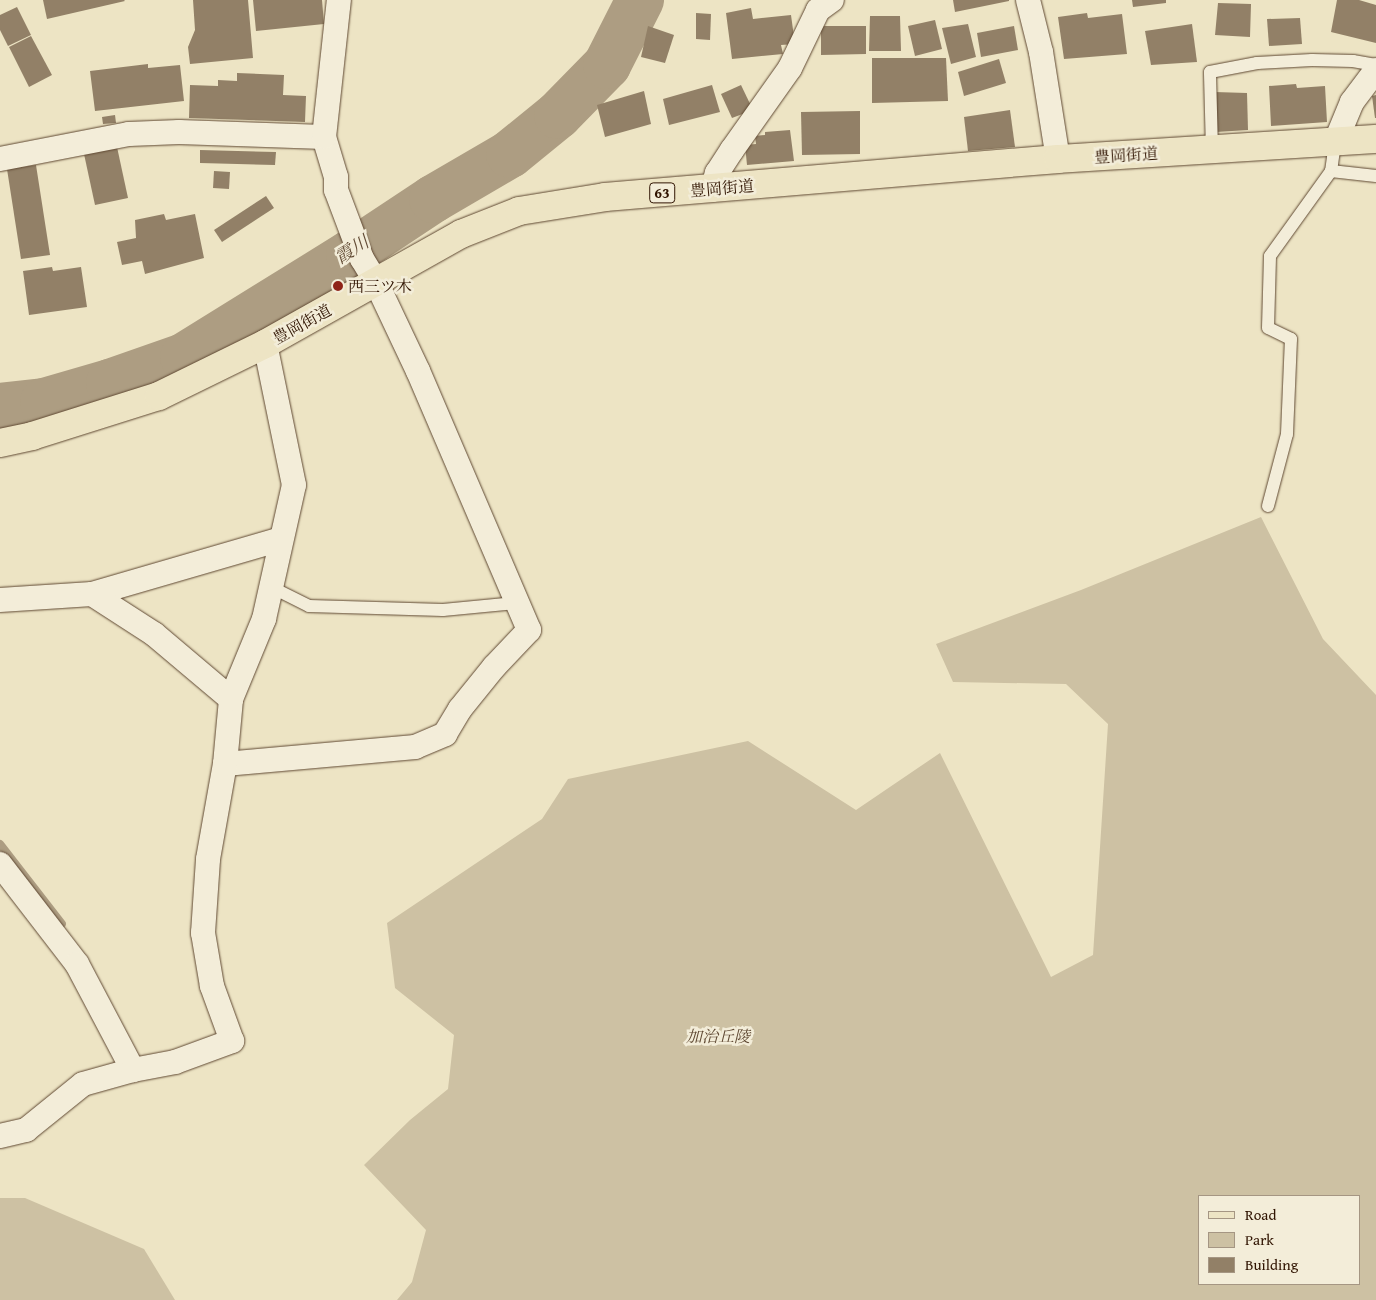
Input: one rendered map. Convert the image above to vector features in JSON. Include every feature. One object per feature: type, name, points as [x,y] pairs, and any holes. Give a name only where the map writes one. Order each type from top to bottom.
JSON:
[{"type":"main road","name":"豊岡街道","points":[[0,443],[32,436],[159,396],[265,344],[460,234],[519,211],[605,197],[712,190],[1058,159],[1376,139]]},
{"type":"street","points":[[226,764],[415,747],[445,734],[460,709],[494,667],[529,630],[418,372],[376,282],[362,259],[336,190],[336,177],[324,137],[340,0]]},
{"type":"street","points":[[712,190],[717,173],[790,68],[818,10],[832,0]]},
{"type":"street","points":[[1028,0],[1042,52],[1058,159]]},
{"type":"street","points":[[1335,143],[1352,102],[1376,70]]},
{"type":"street","points":[[0,160],[129,134],[179,132],[324,137]]},
{"type":"street","points":[[0,1136],[26,1130],[83,1084],[133,1070],[175,1062],[232,1041],[212,986],[203,932],[208,859],[226,764],[231,699],[264,619],[273,588],[281,539],[294,486],[265,344]]},
{"type":"street","points":[[0,600],[92,594],[281,539]]},
{"type":"street","points":[[92,594],[154,634],[231,699]]},
{"type":"street","points":[[0,864],[77,964],[133,1070]]},
{"type":"lane","points":[[1212,150],[1210,72],[1257,63],[1312,60],[1353,61],[1376,65]]},
{"type":"lane","points":[[1268,506],[1287,434],[1291,339],[1268,328],[1270,256],[1331,171],[1335,143]]},
{"type":"lane","points":[[1331,171],[1376,176]]},
{"type":"lane","points":[[273,588],[309,606],[443,610],[516,603]]},
{"type":"green space","name":"加治丘陵","points":[[1261,517],[1323,639],[1376,695],[1376,1300],[397,1300],[412,1282],[426,1230],[364,1165],[410,1120],[448,1089],[454,1035],[395,988],[387,923],[542,819],[568,779],[748,741],[856,810],[940,753],[1051,977],[1093,955],[1108,724],[1066,684],[953,682],[936,644],[1081,590]]},
{"type":"green space","points":[[0,1198],[25,1198],[144,1249],[175,1300],[0,1300]]},
{"type":"building","points":[[43,0],[124,0],[125,1],[47,19]]},
{"type":"building","points":[[193,0],[248,0],[253,58],[190,64],[188,47],[195,30]]},
{"type":"building","points":[[253,0],[322,0],[324,24],[256,31]]},
{"type":"building","points":[[953,0],[1009,0],[1009,1],[955,12]]},
{"type":"building","points":[[1132,0],[1166,0],[1166,3],[1133,7]]},
{"type":"building","points":[[1337,0],[1359,0],[1376,5],[1376,43],[1331,32]]},
{"type":"building","points":[[1218,3],[1251,4],[1250,37],[1215,35]]},
{"type":"building","points":[[17,7],[31,35],[8,46],[0,30],[0,15]]},
{"type":"building","points":[[751,8],[753,19],[791,15],[795,44],[781,45],[783,54],[732,59],[726,13]]},
{"type":"building","points":[[696,13],[711,14],[710,40],[696,39]]},
{"type":"building","points":[[1087,13],[1088,18],[1122,14],[1127,54],[1064,59],[1058,17]]},
{"type":"building","points":[[870,16],[900,16],[901,51],[869,51]]},
{"type":"building","points":[[1300,18],[1302,44],[1269,46],[1267,19]]},
{"type":"building","points":[[935,20],[942,49],[915,56],[908,26]]},
{"type":"building","points":[[968,24],[976,57],[951,64],[942,28]]},
{"type":"building","points":[[1192,24],[1197,62],[1151,65],[1145,31]]},
{"type":"building","points":[[648,26],[674,35],[665,63],[641,57]]},
{"type":"building","points":[[821,26],[866,26],[866,54],[821,55]]},
{"type":"building","points":[[1014,26],[1018,50],[981,57],[977,33]]},
{"type":"building","points":[[31,36],[52,75],[29,87],[9,47]]},
{"type":"building","points":[[872,58],[946,58],[948,101],[872,103]]},
{"type":"building","points":[[999,59],[1006,83],[964,96],[958,72]]},
{"type":"building","points":[[148,64],[148,68],[180,65],[184,101],[95,111],[90,71]]},
{"type":"building","points":[[237,73],[284,75],[283,95],[306,96],[305,122],[189,118],[190,85],[218,86],[218,80],[237,81]]},
{"type":"building","points":[[1296,84],[1297,88],[1325,86],[1327,122],[1271,126],[1269,86]]},
{"type":"building","points":[[712,85],[720,112],[669,125],[663,99]]},
{"type":"building","points":[[741,85],[753,110],[732,118],[721,94]]},
{"type":"building","points":[[644,91],[651,124],[605,137],[597,105]]},
{"type":"building","points":[[1215,92],[1247,93],[1248,130],[1216,132]]},
{"type":"building","points":[[1376,95],[1376,118],[1375,118],[1372,96]]},
{"type":"building","points":[[1010,110],[1015,147],[968,151],[964,117]]},
{"type":"building","points":[[860,111],[860,154],[802,155],[801,112]]},
{"type":"building","points":[[115,115],[116,123],[103,124],[102,117]]},
{"type":"building","points":[[790,130],[794,161],[747,165],[745,145],[756,144],[755,136],[765,135],[765,132]]},
{"type":"building","points":[[117,147],[128,198],[95,205],[84,154]]},
{"type":"building","points":[[200,150],[276,152],[275,165],[200,163]]},
{"type":"building","points":[[36,165],[50,255],[21,259],[7,169]]},
{"type":"building","points":[[214,171],[230,172],[229,189],[213,188]]},
{"type":"building","points":[[266,196],[274,208],[222,242],[214,230]]},
{"type":"building","points":[[164,214],[166,220],[195,214],[204,258],[145,274],[142,261],[122,265],[117,242],[136,238],[135,220]]},
{"type":"building","points":[[52,267],[53,271],[81,267],[87,307],[29,315],[23,271]]},
{"type":"waterway","name":"霞川","points":[[0,407],[44,402],[110,383],[184,357],[350,254],[433,199],[510,154],[558,115],[607,65],[640,0]]},
{"type":"waterway","points":[[0,844],[62,924]]},
{"type":"place","name":"西三ツ木","points":[[338,286]]}]
